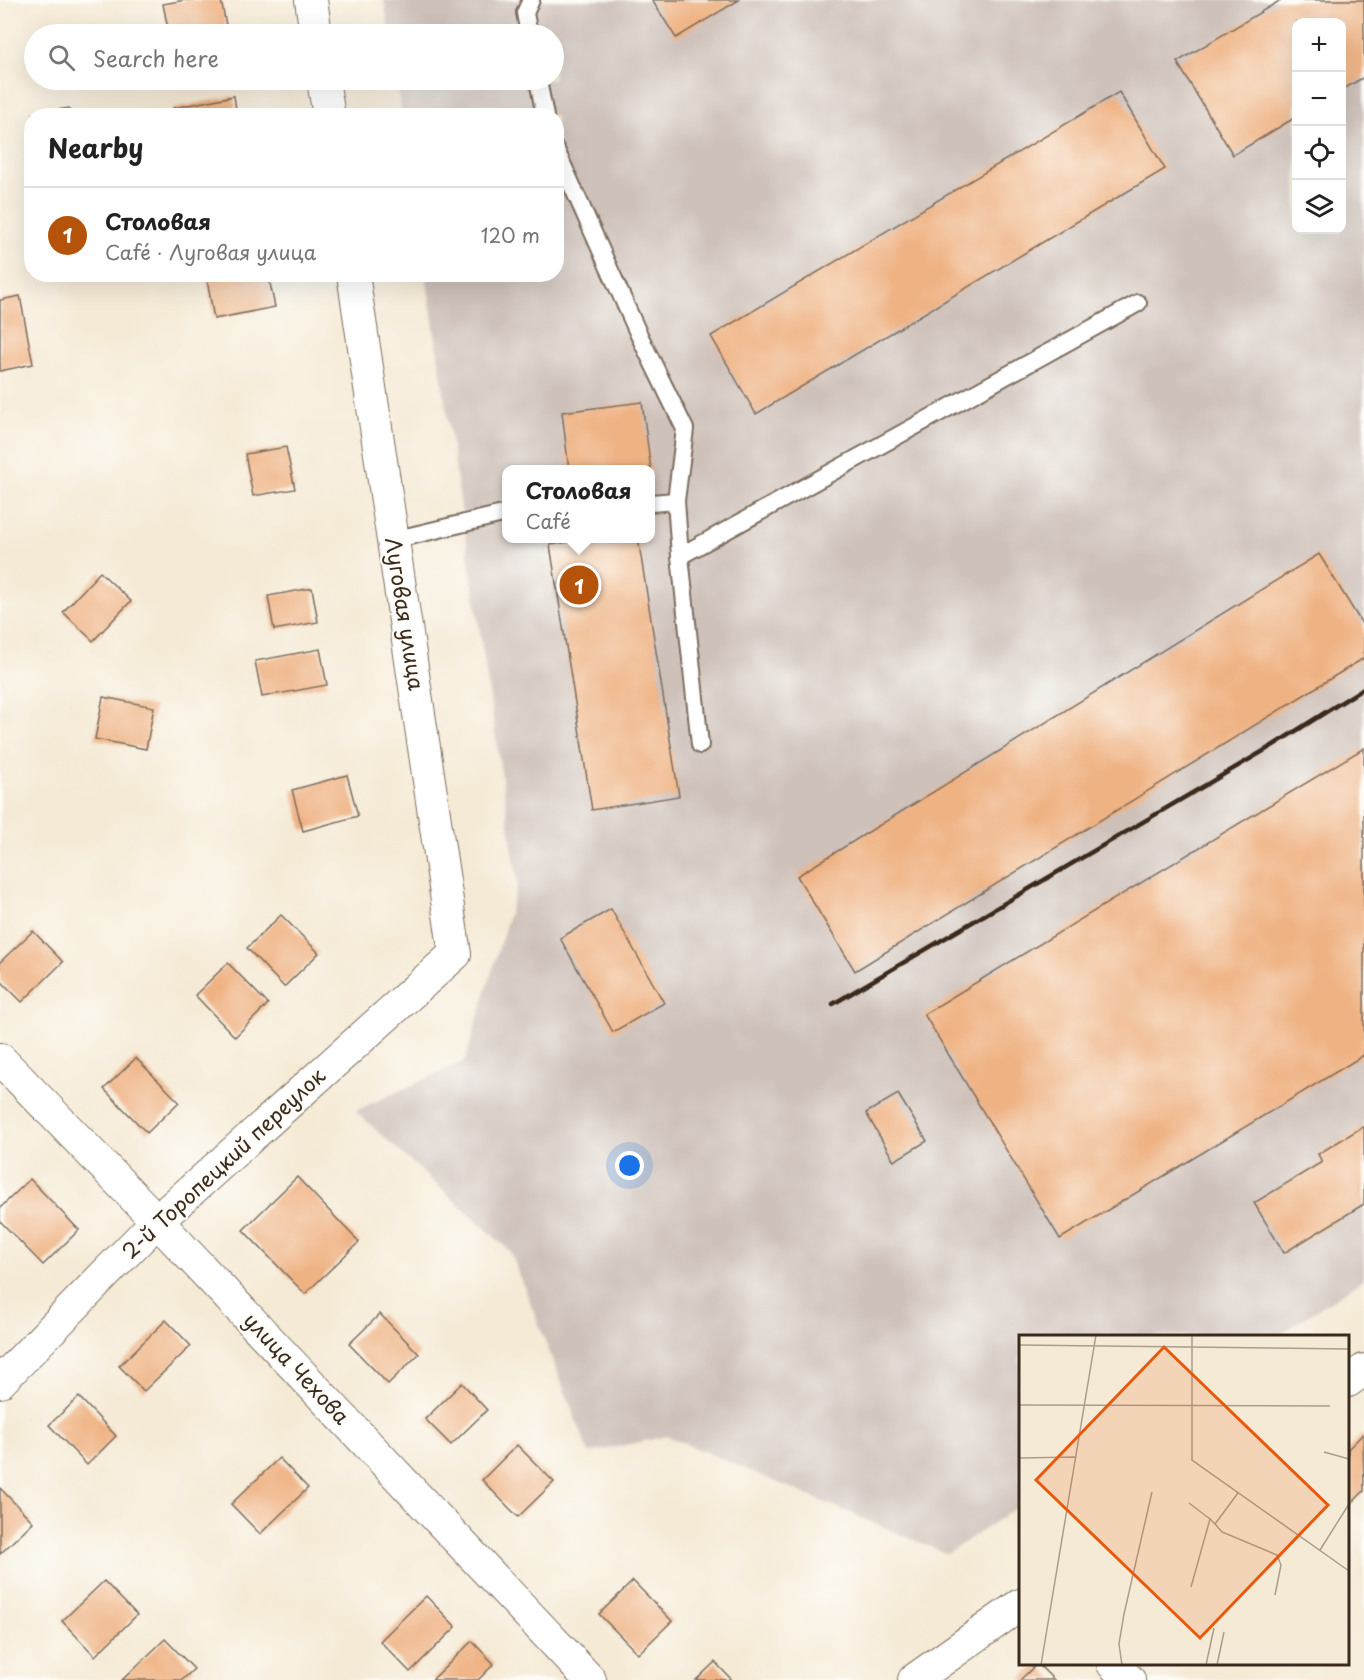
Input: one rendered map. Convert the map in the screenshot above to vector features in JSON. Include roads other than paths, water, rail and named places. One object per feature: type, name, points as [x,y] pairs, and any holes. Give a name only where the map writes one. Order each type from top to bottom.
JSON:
[{"type":"street","points":[[311,0],[315,24]]},
{"type":"street","points":[[325,90],[328,108]]},
{"type":"street","name":"Луговая улица","points":[[354,282],[455,954]]},
{"type":"street","name":"2-й Торопецкий переулок","points":[[0,1382],[157,1221],[455,954]]},
{"type":"street","name":"улица Чехова","points":[[0,1059],[157,1221],[590,1680]]},
{"type":"street","points":[[1349,1380],[1364,1370]]},
{"type":"street","points":[[914,1680],[1019,1606]]},
{"type":"street","points":[[1114,1665],[1129,1680]]},
{"type":"lane","points":[[527,24],[525,13],[531,0]]},
{"type":"lane","points":[[540,90],[543,108]]},
{"type":"lane","points":[[564,168],[639,335],[686,429],[676,501],[700,746]]},
{"type":"lane","points":[[680,556],[1138,303]]},
{"type":"lane","points":[[655,503],[676,501]]},
{"type":"lane","points":[[393,540],[502,514]]},
{"type":"railway","points":[[833,1004],[1272,746],[1364,688]]},
{"type":"place","name":"Столовая","points":[[579,585]]}]
